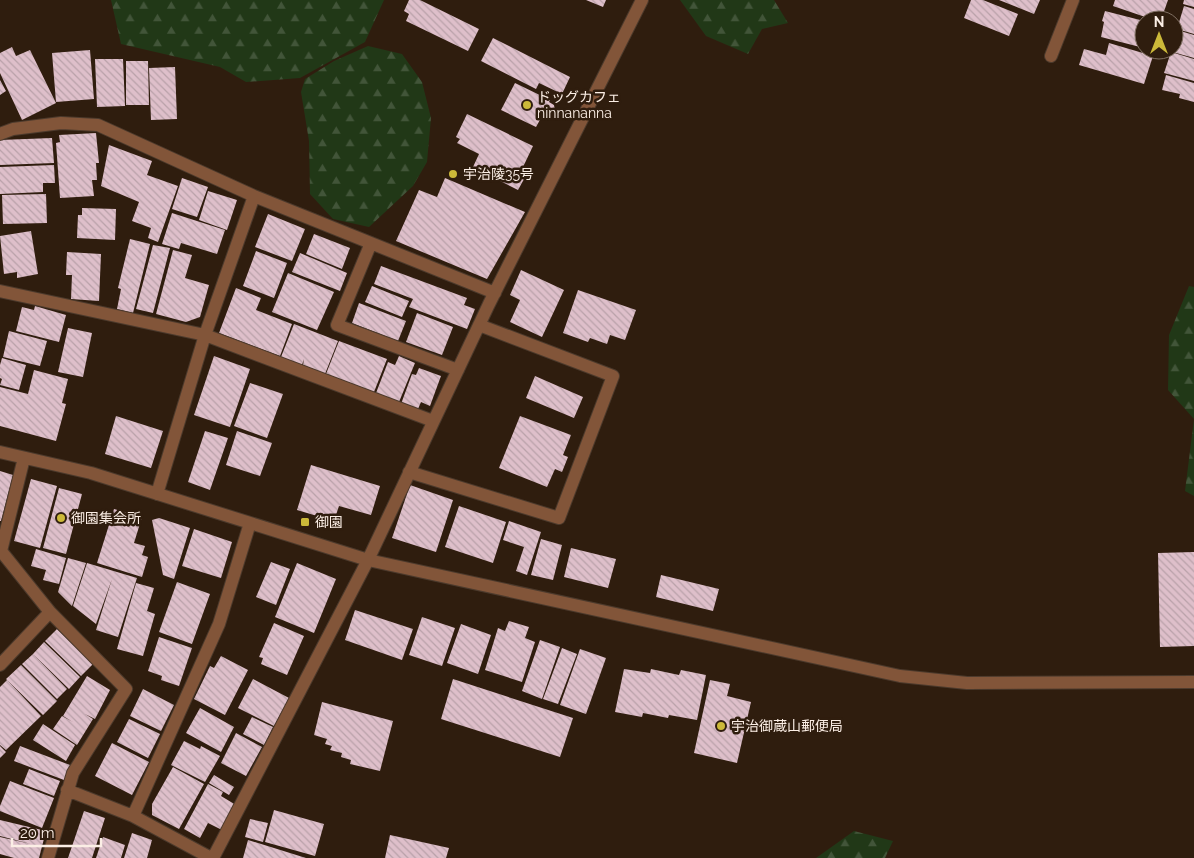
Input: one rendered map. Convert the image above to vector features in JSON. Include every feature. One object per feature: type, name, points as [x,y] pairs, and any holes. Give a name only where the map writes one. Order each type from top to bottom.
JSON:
[{"type":"street","points":[[67,790],[133,816],[212,858],[368,560],[479,325],[642,0]]},
{"type":"street","points":[[1052,56],[1073,0]]},
{"type":"street","points":[[0,134],[12,129],[62,123],[98,125],[254,196],[495,293]]},
{"type":"street","points":[[157,494],[206,335],[254,196]]},
{"type":"street","points":[[371,243],[337,325],[458,370]]},
{"type":"street","points":[[1,295],[206,335],[434,421]]},
{"type":"street","points":[[409,472],[559,518],[613,376],[479,325]]},
{"type":"street","points":[[0,452],[91,473],[368,560],[900,676],[967,683],[1194,682]]},
{"type":"street","points":[[24,458],[1,551],[50,612],[126,689],[73,773],[48,858]]},
{"type":"street","points":[[133,816],[219,624],[250,523]]},
{"type":"street","points":[[0,665],[50,612]]},
{"type":"green space","points":[[111,0],[384,0],[365,42],[300,78],[246,82],[220,67],[121,44]]},
{"type":"green space","points":[[680,0],[774,0],[788,23],[762,29],[748,54],[706,36]]},
{"type":"green space","points":[[368,46],[402,54],[422,82],[431,118],[427,162],[413,186],[369,227],[333,219],[310,194],[309,141],[301,92],[305,79],[334,61]]},
{"type":"green space","points":[[1189,286],[1194,287],[1194,419],[1168,390],[1169,335]]},
{"type":"green space","points":[[1194,419],[1194,496],[1185,491]]},
{"type":"green space","points":[[854,831],[893,841],[885,858],[816,858]]},
{"type":"building","points":[[409,0],[420,0],[479,29],[468,51],[406,21],[409,14],[404,11]]},
{"type":"building","points":[[586,0],[606,0],[603,7]]},
{"type":"building","points":[[971,0],[983,0],[1018,14],[1009,36],[964,18]]},
{"type":"building","points":[[999,0],[1040,0],[1034,14]]},
{"type":"building","points":[[1115,0],[1168,0],[1164,10],[1134,10],[1134,13],[1113,6]]},
{"type":"building","points":[[1184,0],[1194,0],[1194,7],[1183,4]]},
{"type":"building","points":[[1184,6],[1194,9],[1194,34],[1184,31]]},
{"type":"building","points":[[1105,11],[1134,18],[1134,45],[1101,37],[1104,22],[1102,21]]},
{"type":"building","points":[[1184,32],[1194,35],[1194,58],[1184,55]]},
{"type":"building","points":[[493,38],[570,77],[562,94],[539,83],[536,89],[481,61]]},
{"type":"building","points":[[1109,43],[1134,50],[1134,60],[1152,60],[1144,84],[1079,65],[1084,49],[1106,55]]},
{"type":"building","points":[[12,47],[16,56],[30,50],[56,103],[22,120],[0,73],[0,53]]},
{"type":"building","points":[[90,50],[94,99],[56,102],[52,53]]},
{"type":"building","points":[[1184,56],[1194,59],[1194,81],[1164,73],[1168,60],[1184,60]]},
{"type":"building","points":[[95,59],[123,59],[125,106],[97,107]]},
{"type":"building","points":[[126,61],[148,61],[149,105],[126,105]]},
{"type":"building","points":[[175,67],[177,119],[151,120],[149,68]]},
{"type":"building","points":[[1166,75],[1194,83],[1194,102],[1179,98],[1180,94],[1162,90]]},
{"type":"building","points":[[0,80],[6,91],[0,95]]},
{"type":"building","points":[[515,83],[550,100],[549,102],[554,105],[555,111],[552,117],[545,120],[541,118],[536,127],[501,110]]},
{"type":"building","points":[[467,114],[533,146],[523,167],[529,170],[518,190],[473,167],[479,154],[457,143],[460,139],[456,137]]},
{"type":"building","points":[[96,133],[99,163],[96,163],[97,180],[92,180],[94,196],[60,198],[56,143],[60,142],[59,135]]},
{"type":"building","points":[[52,138],[54,163],[0,165],[0,140]]},
{"type":"building","points":[[109,145],[152,161],[147,175],[178,186],[158,242],[148,238],[151,228],[132,221],[139,202],[101,186]]},
{"type":"building","points":[[54,165],[55,183],[43,183],[43,192],[0,194],[0,167]]},
{"type":"building","points":[[182,178],[208,187],[197,217],[172,209]]},
{"type":"building","points":[[445,178],[525,212],[487,279],[396,241],[419,190],[437,197]]},
{"type":"building","points":[[208,191],[237,200],[227,230],[199,220]]},
{"type":"building","points":[[46,194],[47,223],[3,224],[2,195]]},
{"type":"building","points":[[82,208],[116,209],[115,240],[77,238],[78,215],[82,215]]},
{"type":"building","points":[[172,213],[225,230],[217,254],[181,243],[179,249],[162,244]]},
{"type":"building","points":[[268,214],[305,229],[292,261],[255,247]]},
{"type":"building","points":[[31,231],[38,274],[17,278],[17,272],[4,274],[0,236]]},
{"type":"building","points":[[314,234],[350,248],[342,269],[306,254]]},
{"type":"building","points":[[130,239],[150,244],[133,313],[117,309],[121,289],[118,288]]},
{"type":"building","points":[[153,245],[170,248],[153,313],[136,309]]},
{"type":"building","points":[[173,250],[192,255],[185,278],[209,285],[200,317],[186,322],[156,314]]},
{"type":"building","points":[[256,251],[287,263],[274,298],[243,286]]},
{"type":"building","points":[[67,252],[101,254],[99,301],[71,299],[72,275],[66,275]]},
{"type":"building","points":[[300,253],[347,273],[340,291],[292,272]]},
{"type":"building","points":[[381,266],[467,298],[464,305],[475,309],[467,329],[409,307],[413,299],[374,284]]},
{"type":"building","points":[[521,270],[564,290],[542,337],[510,322],[520,300],[510,295]]},
{"type":"building","points":[[288,273],[334,292],[317,330],[272,312]]},
{"type":"building","points":[[372,286],[409,301],[402,317],[365,302]]},
{"type":"building","points":[[236,288],[261,298],[256,310],[292,324],[280,356],[219,333]]},
{"type":"building","points":[[578,290],[636,310],[625,340],[610,335],[607,344],[590,338],[588,342],[563,333]]},
{"type":"building","points":[[359,303],[406,321],[398,341],[352,323]]},
{"type":"building","points":[[35,306],[66,315],[59,342],[16,331],[22,307],[34,310]]},
{"type":"building","points":[[417,313],[453,327],[442,355],[406,342]]},
{"type":"building","points":[[294,324],[338,341],[325,374],[303,365],[304,359],[302,365],[281,357]]},
{"type":"building","points":[[68,328],[92,333],[83,377],[58,372]]},
{"type":"building","points":[[9,331],[47,341],[40,366],[3,357]]},
{"type":"building","points":[[339,341],[387,359],[374,392],[326,374]]},
{"type":"building","points":[[214,356],[250,369],[230,427],[194,415]]},
{"type":"building","points":[[399,356],[415,363],[399,402],[376,393],[388,362],[395,365]]},
{"type":"building","points":[[2,358],[26,365],[19,390],[0,385],[2,379],[0,378],[0,365]]},
{"type":"building","points":[[419,368],[441,376],[430,406],[421,402],[418,409],[401,404],[412,374],[416,375]]},
{"type":"building","points":[[34,370],[68,379],[62,403],[66,404],[56,441],[0,426],[0,387],[28,394]]},
{"type":"building","points":[[535,376],[583,397],[574,418],[526,398]]},
{"type":"building","points":[[250,383],[283,394],[267,438],[234,426]]},
{"type":"building","points":[[116,416],[163,431],[151,468],[105,454]]},
{"type":"building","points":[[520,416],[571,435],[563,455],[568,457],[562,472],[555,469],[547,487],[499,468]]},
{"type":"building","points":[[205,431],[228,438],[210,490],[188,482]]},
{"type":"building","points":[[237,431],[272,443],[260,476],[226,465]]},
{"type":"building","points":[[311,465],[380,486],[371,515],[339,506],[334,521],[297,510]]},
{"type":"building","points":[[0,471],[13,475],[1,521],[0,521]]},
{"type":"building","points":[[31,479],[57,486],[40,548],[14,541]]},
{"type":"building","points":[[410,485],[453,500],[436,552],[392,538]]},
{"type":"building","points":[[59,488],[82,494],[66,554],[43,548]]},
{"type":"building","points":[[459,506],[506,522],[493,563],[445,547]]},
{"type":"building","points":[[114,509],[142,517],[134,543],[145,546],[142,555],[148,557],[142,577],[97,563]]},
{"type":"building","points":[[159,518],[190,528],[174,579],[163,575],[152,520]]},
{"type":"building","points":[[509,521],[541,532],[527,575],[516,571],[524,547],[503,540]]},
{"type":"building","points":[[194,529],[232,542],[221,578],[182,566]]},
{"type":"building","points":[[541,539],[562,545],[553,580],[531,575]]},
{"type":"building","points":[[571,548],[616,559],[608,588],[564,577]]},
{"type":"building","points":[[36,549],[66,558],[59,584],[43,580],[46,570],[31,566]]},
{"type":"building","points":[[1194,552],[1194,646],[1160,647],[1158,553]]},
{"type":"building","points":[[68,558],[86,563],[72,606],[58,592]]},
{"type":"building","points":[[271,562],[290,569],[276,605],[256,597]]},
{"type":"building","points":[[87,563],[137,578],[118,637],[96,630],[112,579],[96,624],[73,606]]},
{"type":"building","points":[[297,563],[336,579],[314,633],[275,617]]},
{"type":"building","points":[[661,575],[719,589],[713,611],[656,597]]},
{"type":"building","points":[[177,582],[210,594],[192,644],[159,632]]},
{"type":"building","points":[[136,583],[154,588],[147,611],[155,614],[143,656],[117,649]]},
{"type":"building","points":[[355,610],[413,629],[402,660],[345,640]]},
{"type":"building","points":[[422,617],[455,628],[442,666],[409,655]]},
{"type":"building","points":[[509,621],[529,627],[525,638],[535,642],[522,682],[485,670],[498,628],[505,631]]},
{"type":"building","points":[[274,623],[304,636],[287,675],[261,664],[263,658],[259,657]]},
{"type":"building","points":[[461,624],[491,635],[478,674],[447,663]]},
{"type":"building","points":[[57,629],[93,664],[81,676],[45,641]]},
{"type":"building","points":[[159,637],[192,648],[179,686],[161,680],[162,676],[148,671]]},
{"type":"building","points":[[540,640],[560,647],[542,699],[522,691]]},
{"type":"building","points":[[44,642],[80,677],[69,689],[33,654]]},
{"type":"building","points":[[562,648],[577,654],[558,704],[543,699]]},
{"type":"building","points":[[580,649],[606,658],[586,714],[560,705]]},
{"type":"building","points":[[33,654],[67,689],[57,699],[22,664]]},
{"type":"building","points":[[221,656],[248,670],[225,715],[194,699],[210,666],[214,668]]},
{"type":"building","points":[[21,665],[57,701],[43,715],[6,679]]},
{"type":"building","points":[[624,669],[650,673],[651,669],[679,675],[681,670],[706,675],[697,720],[669,715],[668,718],[643,713],[642,717],[615,712]]},
{"type":"building","points":[[87,676],[110,690],[95,719],[85,714],[93,719],[77,745],[53,729],[62,716],[73,722],[63,716]]},
{"type":"building","points":[[253,679],[289,698],[274,726],[238,708]]},
{"type":"building","points":[[453,679],[573,718],[560,757],[441,719]]},
{"type":"building","points":[[7,680],[41,716],[6,750],[0,745],[0,687]]},
{"type":"building","points":[[710,680],[730,684],[727,696],[751,702],[737,763],[694,753]]},
{"type":"building","points":[[143,689],[174,705],[161,731],[130,716]]},
{"type":"building","points":[[322,702],[393,721],[380,771],[350,764],[351,760],[341,757],[342,753],[330,750],[332,746],[325,744],[327,739],[314,735]]},
{"type":"building","points":[[200,708],[234,727],[221,752],[186,733]]},
{"type":"building","points":[[252,717],[273,727],[264,745],[243,734]]},
{"type":"building","points":[[129,719],[160,734],[148,758],[117,742]]},
{"type":"building","points":[[43,724],[75,745],[66,761],[33,740]]},
{"type":"building","points":[[236,733],[262,747],[246,776],[221,763]]},
{"type":"building","points":[[184,741],[200,749],[201,746],[220,756],[205,782],[171,765]]},
{"type":"building","points":[[112,743],[149,762],[132,795],[95,776]]},
{"type":"building","points":[[0,746],[6,752],[0,758]]},
{"type":"building","points":[[20,746],[70,765],[64,780],[14,761]]},
{"type":"building","points":[[173,767],[204,784],[179,829],[152,815],[152,804]]},
{"type":"building","points":[[29,769],[60,781],[54,796],[23,784]]},
{"type":"building","points":[[214,775],[234,787],[229,795],[209,783]]},
{"type":"building","points":[[10,781],[54,798],[42,828],[0,811],[0,806]]},
{"type":"building","points":[[208,784],[223,792],[221,796],[236,805],[222,830],[208,823],[200,838],[184,829]]},
{"type":"building","points":[[274,810],[324,824],[315,856],[265,842]]},
{"type":"building","points":[[84,811],[105,818],[92,858],[68,858]]},
{"type":"building","points":[[250,819],[268,823],[263,842],[245,837]]},
{"type":"building","points":[[0,820],[46,831],[39,858],[14,858],[0,854],[0,837],[31,844],[0,836]]},
{"type":"building","points":[[132,833],[152,840],[147,858],[124,858]]},
{"type":"building","points":[[390,835],[449,848],[446,858],[385,858]]},
{"type":"building","points":[[103,837],[125,845],[121,858],[96,858]]},
{"type":"building","points":[[248,840],[306,858],[243,858]]},
{"type":"place","name":"ドッグカフェ ninnananna","points":[[527,105]]},
{"type":"place","name":"宇治陵35号","points":[[453,174]]},
{"type":"place","name":"御園集会所","points":[[61,518]]},
{"type":"place","name":"御園","points":[[305,522]]},
{"type":"place","name":"宇治御蔵山郵便局","points":[[721,726]]}]
